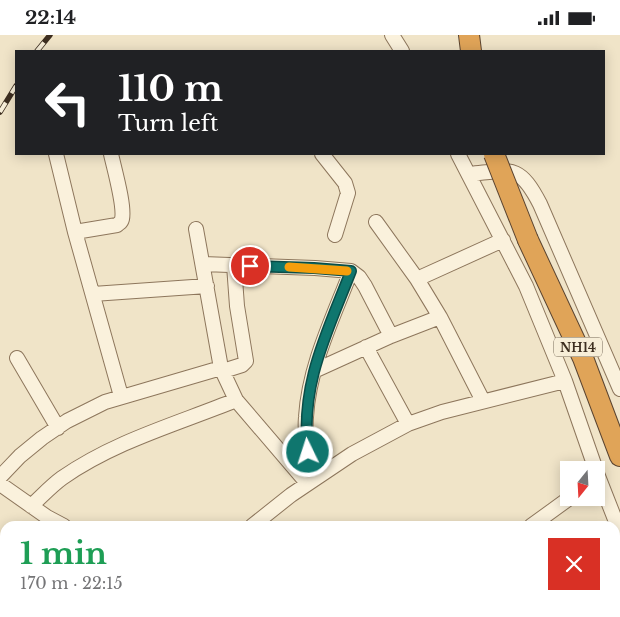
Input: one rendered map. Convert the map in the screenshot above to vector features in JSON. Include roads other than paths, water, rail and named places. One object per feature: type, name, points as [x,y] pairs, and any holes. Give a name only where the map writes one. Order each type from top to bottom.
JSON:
[{"type":"highway","points":[[469,35],[471,50]]},
{"type":"highway","name":"NH14","points":[[494,155],[528,240],[583,358],[620,456]]},
{"type":"street","points":[[392,35],[401,50]]},
{"type":"street","points":[[56,155],[121,396]]},
{"type":"street","points":[[76,233],[117,225],[121,222],[122,215],[111,155]]},
{"type":"street","points":[[323,155],[345,183],[348,193],[335,235]]},
{"type":"street","points":[[459,155],[526,286],[565,381],[593,461]]},
{"type":"street","points":[[470,174],[510,170],[526,180],[540,204],[619,381]]},
{"type":"street","points":[[376,222],[417,279],[440,317],[483,401]]},
{"type":"street","points":[[196,229],[222,369],[236,401],[309,482]]},
{"type":"street","points":[[417,279],[503,240]]},
{"type":"street","points":[[203,264],[351,271],[359,277],[365,286],[391,336]]},
{"type":"street","points":[[0,477],[20,456],[58,428],[105,402],[121,396],[242,365],[246,361],[236,300],[234,265]]},
{"type":"street","points":[[309,482],[306,418],[314,371],[351,271]]},
{"type":"street","points":[[93,294],[207,286]]},
{"type":"street","points":[[314,371],[391,336],[440,317]]},
{"type":"street","points":[[366,347],[408,424]]},
{"type":"street","points":[[17,358],[58,428]]},
{"type":"street","points":[[258,521],[309,482],[352,454],[408,424],[425,417],[483,401],[565,381]]},
{"type":"street","points":[[31,506],[61,479],[98,456],[138,436],[236,401]]},
{"type":"street","points":[[0,484],[56,521]]},
{"type":"street","points":[[605,494],[616,521]]},
{"type":"street","points":[[538,521],[560,505]]},
{"type":"railway","points":[[38,50],[50,35]]},
{"type":"railway","points":[[0,112],[15,88]]}]
